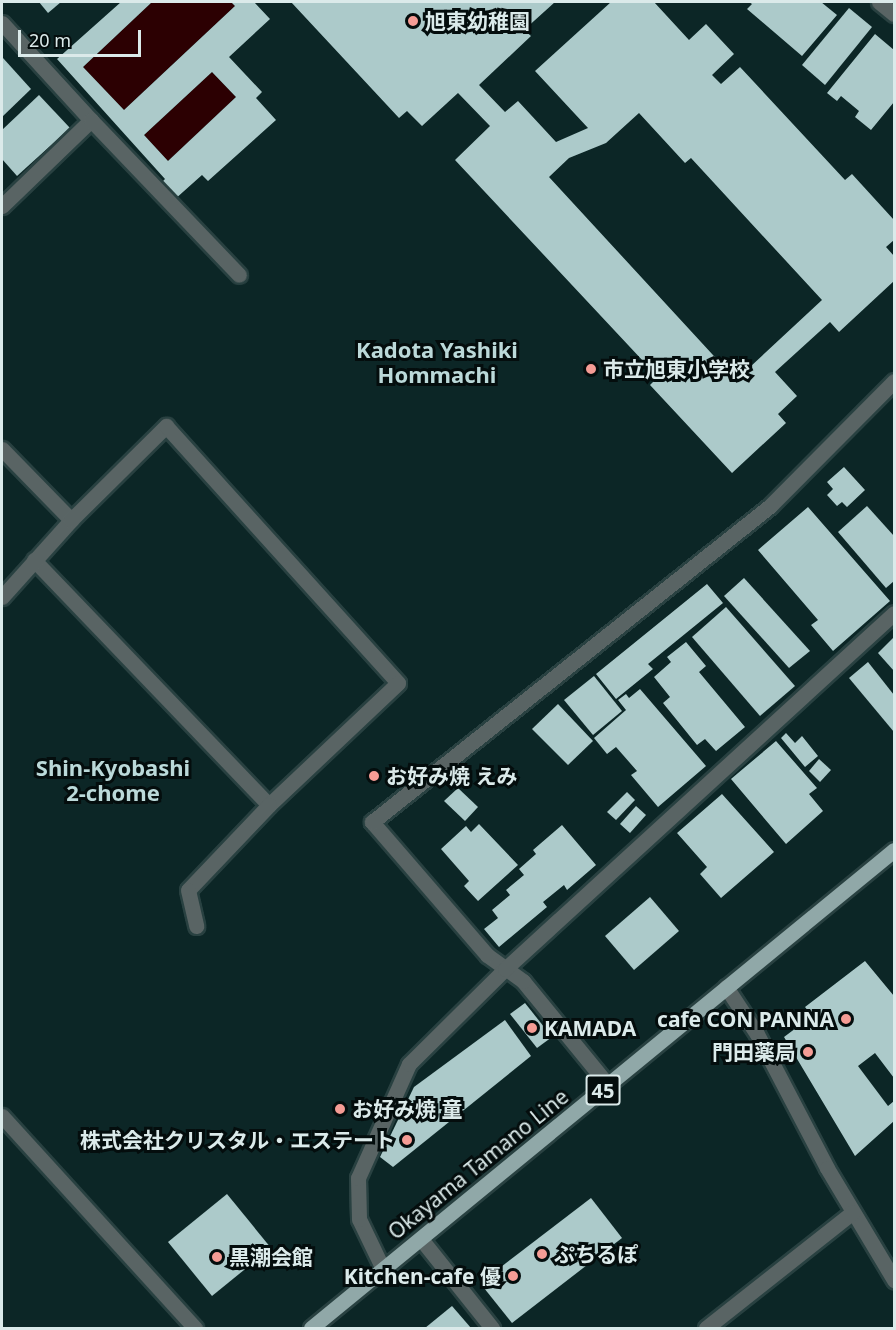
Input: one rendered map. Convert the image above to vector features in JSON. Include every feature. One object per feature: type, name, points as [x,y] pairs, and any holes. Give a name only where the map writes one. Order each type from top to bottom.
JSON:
[{"type":"main road","name":"Okayama Tamano Line","points":[[318,1327],[383,1269],[894,850]]},
{"type":"street","points":[[879,2],[894,14]]},
{"type":"street","points":[[2,23],[239,275]]},
{"type":"street","points":[[2,206],[91,120]]},
{"type":"street","points":[[608,1085],[523,981],[487,955],[372,822],[770,506],[894,381]]},
{"type":"street","points":[[2,597],[71,520],[166,426],[398,683],[269,805],[188,890],[196,926]]},
{"type":"street","points":[[2,449],[71,520]]},
{"type":"street","points":[[34,560],[269,805]]},
{"type":"street","points":[[383,1269],[359,1219],[358,1178],[409,1064],[505,969],[894,613]]},
{"type":"street","points":[[726,987],[757,1034],[853,1212],[894,1280]]},
{"type":"street","points":[[2,1116],[195,1329]]},
{"type":"street","points":[[706,1329],[853,1212]]},
{"type":"street","points":[[421,1239],[492,1329]]},
{"type":"shaded area","points":[[152,2],[231,2],[235,6],[124,110],[83,67]]},
{"type":"shaded area","points":[[212,72],[236,97],[168,161],[144,135]]},
{"type":"building","points":[[39,2],[61,2],[48,13]]},
{"type":"building","points":[[121,2],[152,2],[83,67],[124,110],[235,6],[231,2],[254,2],[270,19],[229,57],[262,92],[256,98],[276,120],[208,181],[202,175],[174,200],[160,184],[165,179],[57,59]],"holes":[[[212,72],[236,97],[168,161],[144,135]]]},
{"type":"building","points":[[291,2],[555,2],[524,30],[531,36],[479,85],[505,112],[518,101],[556,142],[588,128],[535,71],[611,2],[654,2],[689,40],[706,24],[734,54],[712,75],[721,84],[740,67],[845,180],[852,174],[894,220],[894,240],[886,247],[894,256],[894,281],[839,332],[830,322],[775,372],[797,396],[778,414],[786,423],[732,473],[650,385],[658,377],[455,160],[490,126],[458,93],[422,126],[407,111],[399,118]],"holes":[[[639,113],[685,163],[691,158],[822,300],[736,380],[549,177],[569,158],[606,143]]]},
{"type":"building","points":[[749,2],[821,2],[837,15],[802,56],[747,9],[752,4]]},
{"type":"building","points":[[849,8],[872,27],[825,85],[802,65]]},
{"type":"building","points":[[875,34],[894,50],[894,102],[871,130],[855,117],[859,111],[841,96],[837,101],[827,93]]},
{"type":"building","points":[[2,59],[31,89],[2,117]]},
{"type":"building","points":[[39,95],[70,128],[17,176],[2,159],[2,130]]},
{"type":"building","points":[[844,467],[865,490],[847,507],[842,502],[837,506],[827,495],[833,489],[827,482]]},
{"type":"building","points":[[867,506],[894,536],[894,581],[886,588],[838,532]]},
{"type":"building","points":[[808,507],[890,601],[833,651],[811,625],[818,620],[758,550]]},
{"type":"building","points":[[744,578],[810,651],[789,668],[724,596]]},
{"type":"building","points":[[707,584],[723,603],[648,664],[653,669],[616,699],[596,674]]},
{"type":"building","points":[[726,607],[795,686],[760,716],[692,637]]},
{"type":"building","points":[[894,637],[894,671],[878,653]]},
{"type":"building","points":[[686,642],[706,666],[699,672],[745,727],[716,751],[705,739],[697,745],[663,703],[670,697],[654,677],[671,662],[667,657]]},
{"type":"building","points":[[868,662],[894,695],[894,732],[849,678]]},
{"type":"building","points":[[594,676],[622,711],[593,735],[564,700]]},
{"type":"building","points":[[640,689],[706,766],[658,807],[631,775],[637,771],[616,747],[607,754],[594,738],[626,710],[618,700],[626,694],[629,698]]},
{"type":"building","points":[[558,704],[593,741],[568,765],[532,729]]},
{"type":"building","points":[[786,733],[795,743],[802,736],[818,756],[805,767],[781,738]]},
{"type":"building","points":[[776,741],[817,788],[809,794],[823,811],[786,844],[731,779]]},
{"type":"building","points":[[819,759],[831,770],[820,782],[809,771]]},
{"type":"building","points":[[458,788],[478,807],[465,821],[444,801]]},
{"type":"building","points":[[627,792],[635,800],[616,820],[607,812]]},
{"type":"building","points":[[722,794],[774,852],[721,898],[700,874],[707,867],[677,833]]},
{"type":"building","points":[[636,806],[646,815],[630,833],[620,824]]},
{"type":"building","points":[[479,824],[518,865],[478,901],[464,886],[469,881],[441,849],[466,826],[471,832]]},
{"type":"building","points":[[562,825],[596,865],[567,890],[564,885],[543,902],[547,907],[499,947],[484,929],[498,918],[492,910],[510,895],[506,890],[524,875],[519,869],[536,854],[533,850]]},
{"type":"building","points":[[650,897],[679,931],[634,970],[605,936]]},
{"type":"building","points":[[865,961],[894,996],[894,1078],[875,1053],[858,1066],[888,1106],[894,1101],[894,1121],[855,1156],[784,1037],[812,1016],[805,1007]]},
{"type":"building","points":[[525,1003],[552,1037],[537,1048],[510,1014]]},
{"type":"building","points":[[505,1020],[531,1056],[393,1167],[380,1157],[414,1087]]},
{"type":"building","points":[[227,1194],[271,1248],[212,1296],[168,1242]]},
{"type":"building","points":[[591,1198],[622,1238],[512,1323],[480,1283]]},
{"type":"building","points":[[452,1306],[471,1328],[425,1328]]},
{"type":"place","name":"旭東幼稚園","points":[[413,21]]},
{"type":"place","name":"市立旭東小学校","points":[[591,369]]},
{"type":"place","name":"お好み焼 えみ","points":[[374,776]]},
{"type":"place","name":"cafe CON PANNA","points":[[846,1019]]},
{"type":"place","name":"KAMADA","points":[[532,1028]]},
{"type":"place","name":"門田薬局","points":[[808,1052]]},
{"type":"place","name":"お好み焼 童","points":[[340,1109]]},
{"type":"place","name":"株式会社クリスタル・エステート","points":[[407,1140]]},
{"type":"place","name":"ぷちるぽ","points":[[542,1254]]},
{"type":"place","name":"黒潮会館","points":[[217,1257]]},
{"type":"place","name":"Kitchen-cafe 優","points":[[513,1276]]},
{"type":"district","name":"Kadota Yashiki Hommachi","points":[[437,362]]},
{"type":"district","name":"Shin-Kyobashi 2-chome","points":[[113,780]]}]
